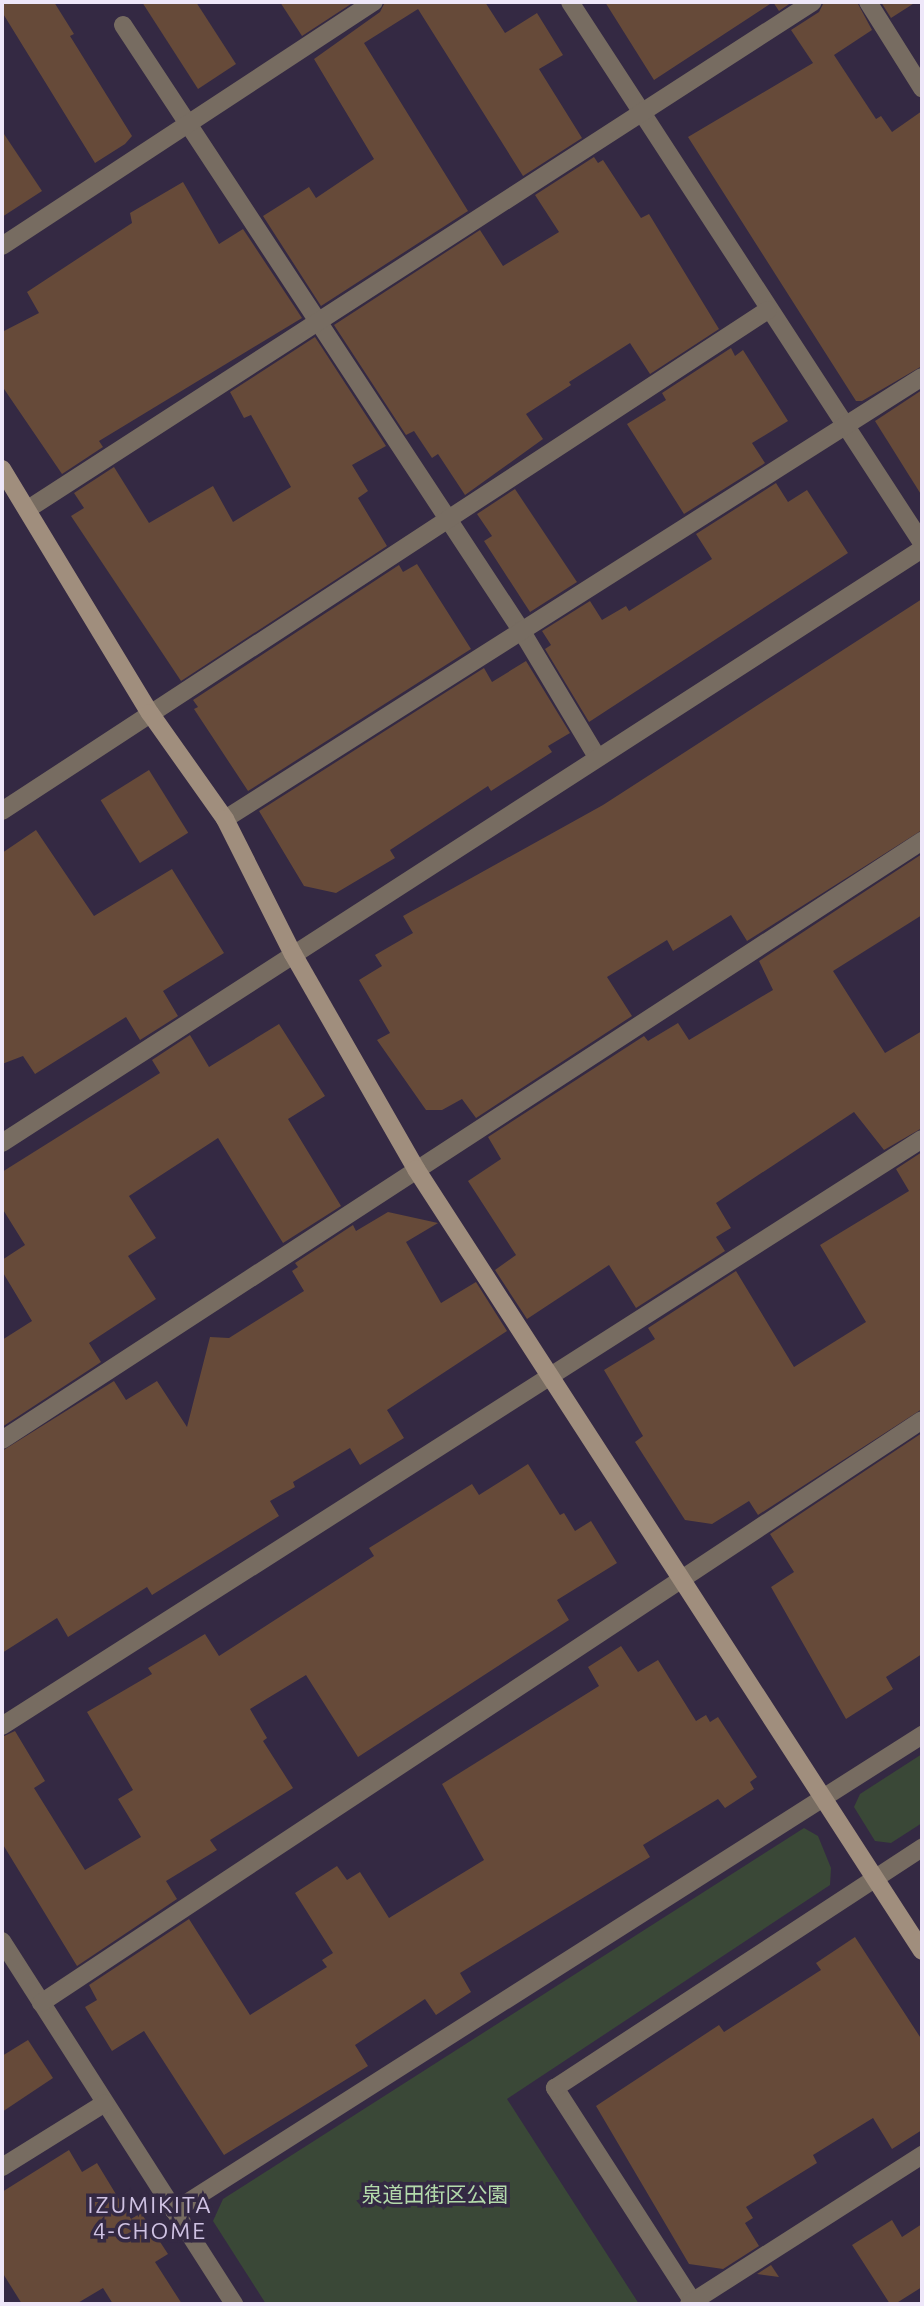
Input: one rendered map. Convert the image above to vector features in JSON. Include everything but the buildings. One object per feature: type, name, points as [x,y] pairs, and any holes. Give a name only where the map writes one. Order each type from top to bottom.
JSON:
[{"type":"street","points":[[2,247],[374,2]]},
{"type":"street","points":[[570,2],[844,427],[922,542]]},
{"type":"street","points":[[28,509],[813,2]]},
{"type":"street","points":[[868,2],[922,88]]},
{"type":"street","points":[[123,25],[450,520],[521,630],[597,757]]},
{"type":"street","points":[[2,811],[768,310]]},
{"type":"street","points":[[225,820],[922,377]]},
{"type":"street","points":[[2,468],[150,713],[225,820],[293,954],[416,1169],[547,1377],[684,1576],[922,1951]]},
{"type":"street","points":[[2,1143],[922,549]]},
{"type":"street","points":[[2,1440],[922,841]]},
{"type":"street","points":[[2,1726],[922,1139]]},
{"type":"street","points":[[41,2003],[922,1420]]},
{"type":"street","points":[[174,2211],[922,1735]]},
{"type":"street","points":[[922,1848],[555,2088],[691,2303],[922,2155]]},
{"type":"street","points":[[2,1941],[234,2304]]},
{"type":"street","points":[[2,2167],[105,2103]]},
{"type":"green space","points":[[922,1754],[922,1823],[891,1843],[875,1841],[854,1807],[860,1794]]},
{"type":"green space","name":"泉道田街区公園","points":[[804,1828],[818,1836],[831,1868],[830,1885],[507,2099],[639,2304],[266,2304],[213,2221],[223,2199]]},
{"type":"district","name":"IZUMIKITA 4-CHOME","points":[[150,2218]]}]
